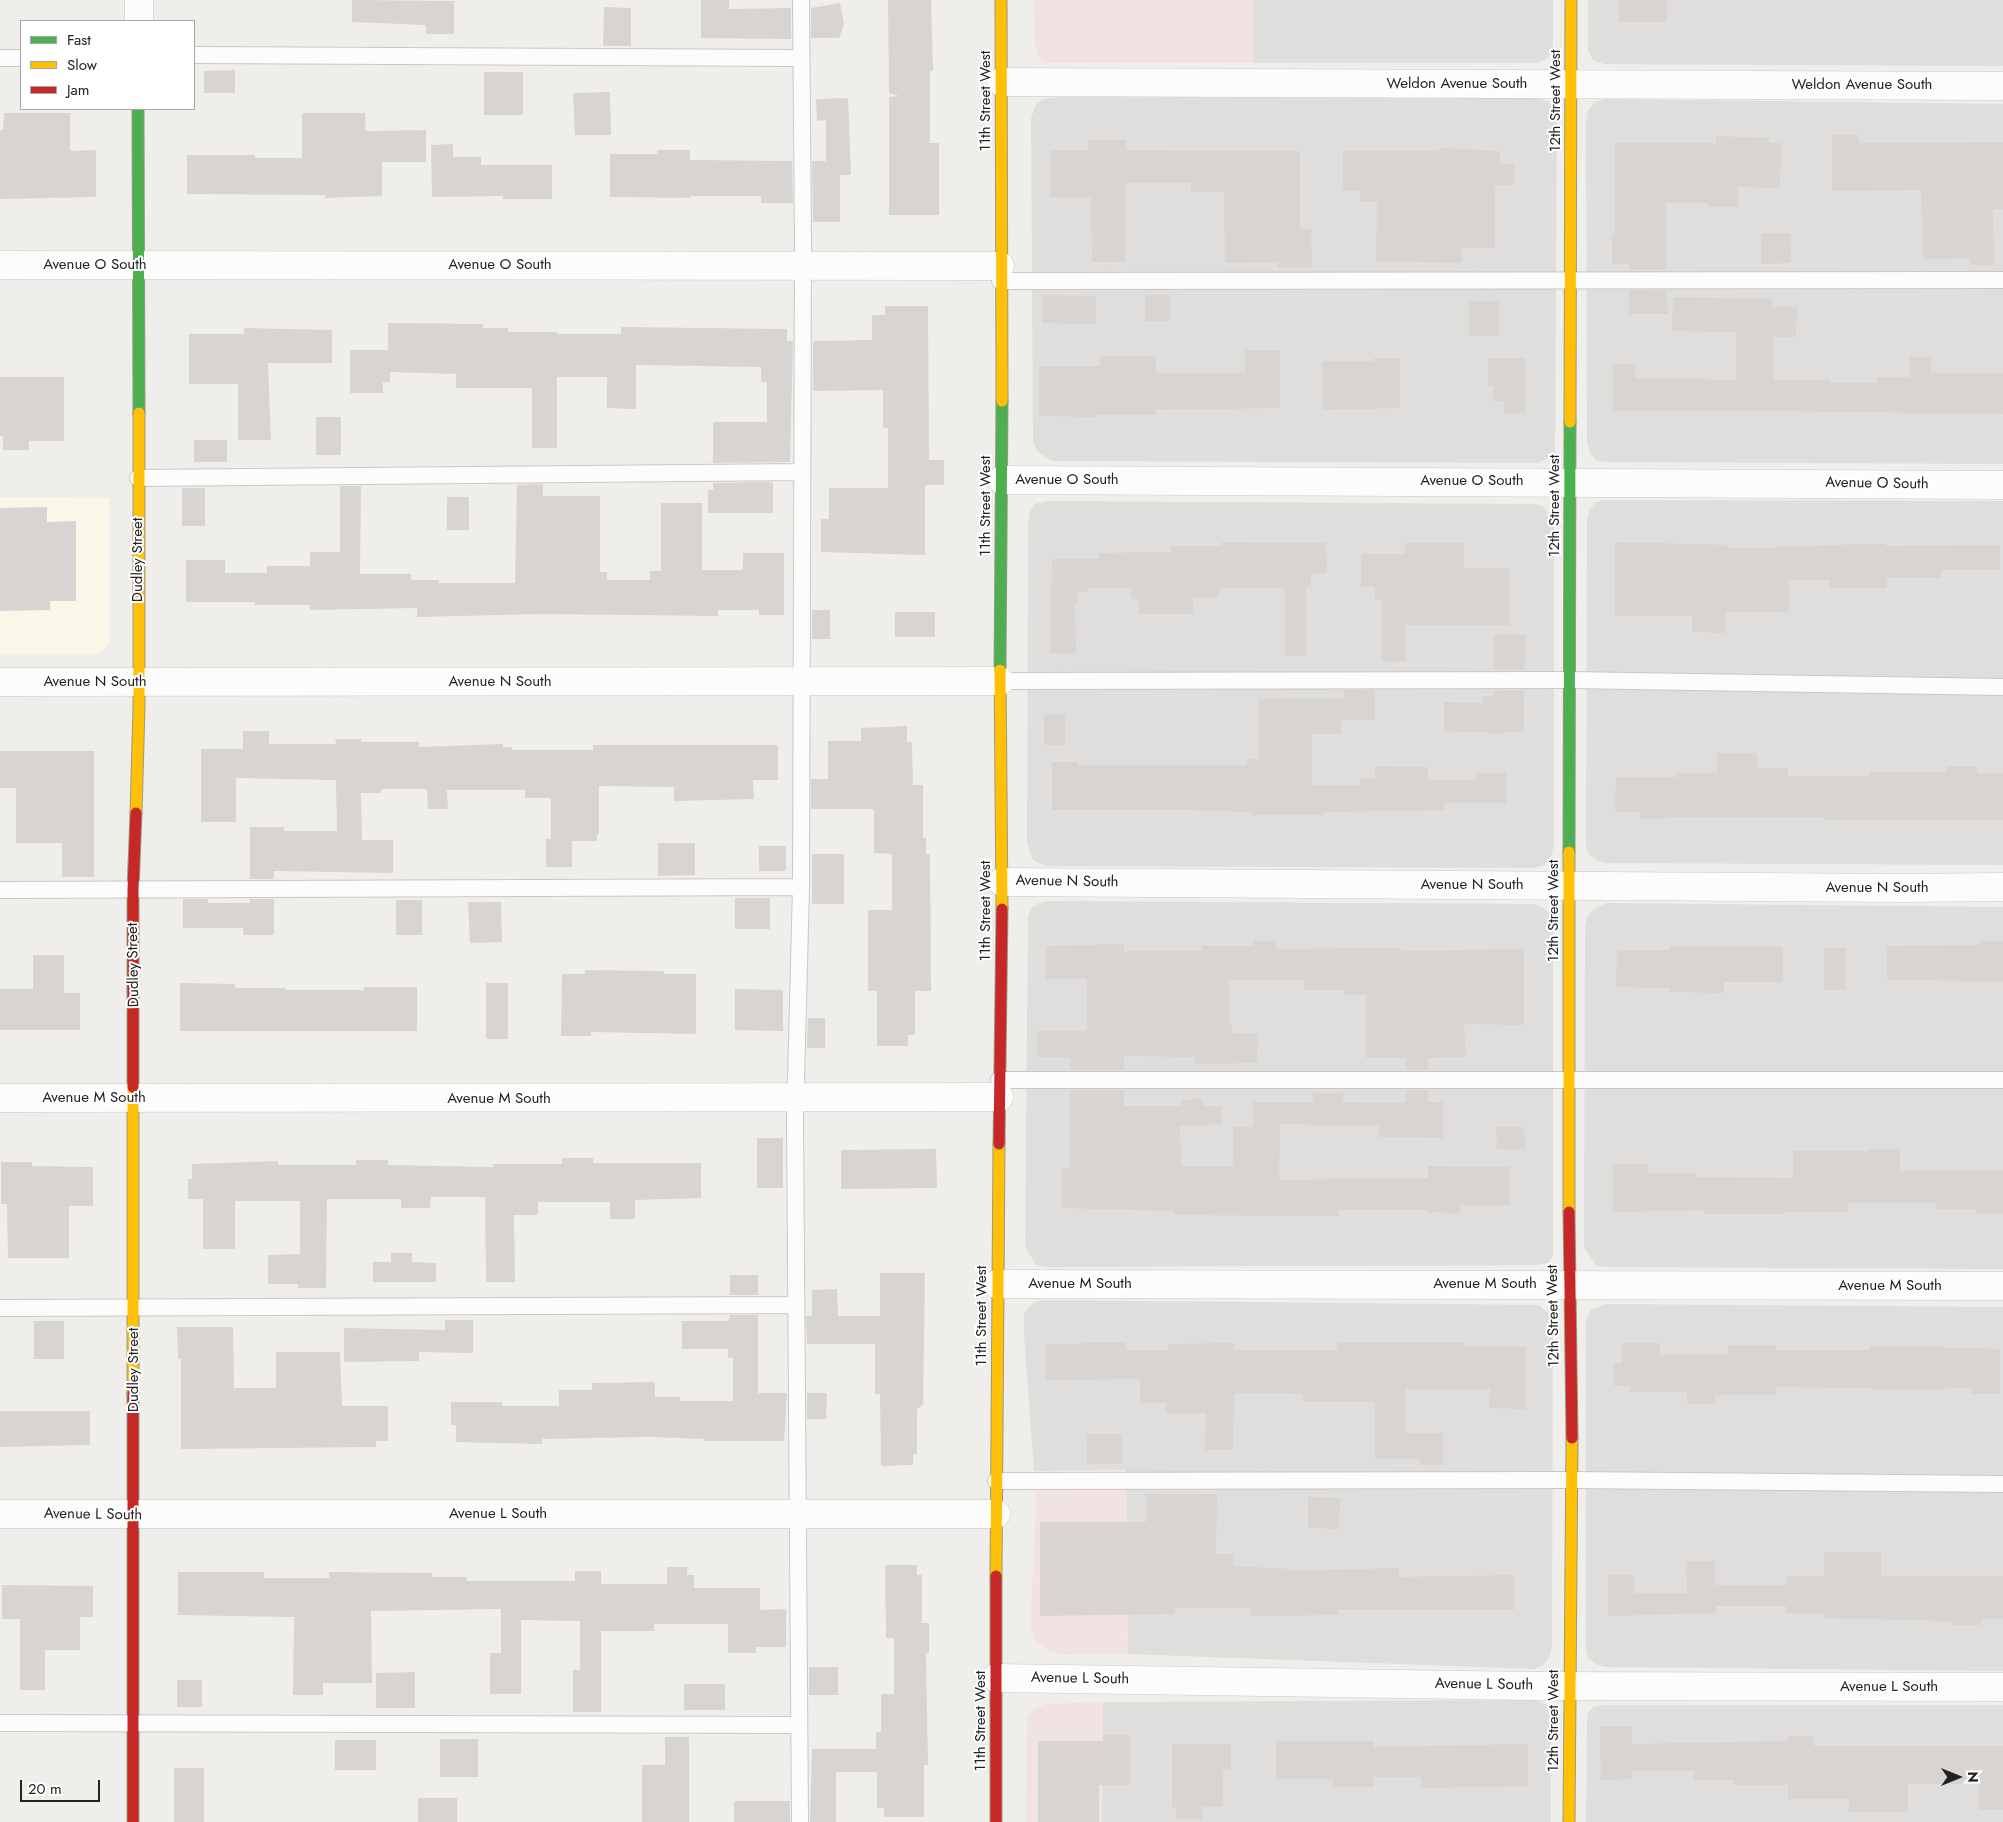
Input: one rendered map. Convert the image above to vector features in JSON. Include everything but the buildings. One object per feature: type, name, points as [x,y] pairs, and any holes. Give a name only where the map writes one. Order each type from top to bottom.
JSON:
[{"type":"street","points":[[139,0],[139,20]]},
{"type":"street","name":"11th Street West","points":[[996,1822],[997,1284],[1002,882],[1000,682],[1002,480],[1000,273],[1001,0]]},
{"type":"street","name":"12th Street West","points":[[1569,1822],[1572,1480],[1568,1080],[1571,0]]},
{"type":"street","name":"Weldon Avenue South","points":[[1001,82],[2003,86]]},
{"type":"street","name":"Dudley Street","points":[[133,1822],[135,1098],[133,890],[139,683],[138,110]]},
{"type":"street","name":"Avenue O South","points":[[0,265],[803,265],[1000,273]]},
{"type":"street","name":"Avenue O South","points":[[1002,480],[1570,481],[2003,485]]},
{"type":"street","name":"Avenue N South","points":[[0,682],[1000,682]]},
{"type":"street","name":"Avenue N South","points":[[1002,882],[2003,887]]},
{"type":"street","name":"Avenue M South","points":[[0,1098],[796,1099],[999,1089]]},
{"type":"street","name":"Avenue M South","points":[[997,1284],[2003,1286]]},
{"type":"street","name":"Avenue L South","points":[[0,1514],[996,1514]]},
{"type":"street","name":"Avenue L South","points":[[996,1678],[1569,1686],[2003,1687]]},
{"type":"lane","points":[[800,1822],[796,1099],[801,887],[803,265],[801,0]]},
{"type":"lane","points":[[195,55],[800,58]]},
{"type":"lane","points":[[0,58],[20,58]]},
{"type":"lane","points":[[1000,273],[1571,280],[2003,280]]},
{"type":"lane","points":[[138,478],[802,472]]},
{"type":"lane","points":[[1000,682],[1570,680],[2003,688]]},
{"type":"lane","points":[[0,890],[801,887]]},
{"type":"lane","points":[[999,1089],[1568,1080],[2003,1080]]},
{"type":"lane","points":[[0,1308],[796,1305]]},
{"type":"lane","points":[[996,1481],[1572,1480],[2003,1484]]},
{"type":"lane","points":[[0,1723],[799,1725]]},
{"type":"shaded area","points":[[1034,0],[1253,0],[1253,63],[1045,63],[1038,56],[1035,46]]},
{"type":"shaded area","points":[[1253,0],[1553,0],[1553,45],[1551,53],[1545,60],[1536,63],[1253,63]]},
{"type":"shaded area","points":[[1588,0],[2003,0],[2003,66],[1604,64],[1593,60],[1588,51]]},
{"type":"shaded area","points":[[1058,97],[1538,98],[1549,102],[1555,108],[1557,120],[1555,451],[1549,458],[1538,463],[1051,461],[1039,453],[1033,443],[1031,119],[1035,106],[1043,99]]},
{"type":"shaded area","points":[[1606,99],[2003,104],[2003,464],[1605,462],[1596,460],[1590,453],[1587,442],[1586,123],[1588,110],[1595,102]]},
{"type":"shaded area","points":[[0,497],[109,498],[109,642],[100,654],[0,654]]},
{"type":"shaded area","points":[[1604,500],[2003,501],[2003,865],[1604,863],[1596,860],[1588,853],[1586,844],[1587,520],[1589,510],[1596,502]]},
{"type":"shaded area","points":[[1047,501],[1534,504],[1542,506],[1552,516],[1554,526],[1554,844],[1551,857],[1544,865],[1533,868],[1045,866],[1033,860],[1027,843],[1028,525],[1030,512],[1035,504]]},
{"type":"shaded area","points":[[1049,901],[1534,904],[1544,908],[1550,914],[1553,923],[1553,1256],[1547,1263],[1537,1265],[1045,1267],[1035,1264],[1025,1246],[1028,917],[1031,908],[1039,903]]},
{"type":"shaded area","points":[[1607,903],[2003,907],[2003,1269],[1605,1267],[1596,1265],[1584,1247],[1585,927],[1587,916],[1596,907]]},
{"type":"shaded area","points":[[1042,1300],[1539,1305],[1549,1314],[1553,1322],[1552,1648],[1548,1659],[1542,1666],[1534,1669],[1128,1654],[1126,1470],[1034,1471],[1024,1313],[1033,1303]]},
{"type":"shaded area","points":[[1605,1304],[2003,1307],[2003,1671],[1605,1667],[1596,1664],[1588,1658],[1586,1650],[1586,1319],[1591,1310]]},
{"type":"shaded area","points":[[1037,1489],[1126,1489],[1128,1654],[1060,1655],[1050,1652],[1036,1642],[1030,1625]]},
{"type":"shaded area","points":[[1535,1700],[1548,1705],[1551,1715],[1551,1822],[1102,1822],[1103,1702]]},
{"type":"shaded area","points":[[1103,1702],[1102,1822],[1026,1822],[1027,1720],[1032,1711],[1045,1704]]},
{"type":"shaded area","points":[[1603,1705],[2003,1705],[2003,1822],[1586,1822],[1588,1712],[1593,1707]]},
{"type":"traffic: fast","points":[[138,110],[139,413]]},
{"type":"traffic: fast","points":[[1000,670],[1002,401]]},
{"type":"traffic: fast","points":[[1569,852],[1570,422]]},
{"type":"traffic: slow","points":[[1001,0],[1002,401]]},
{"type":"traffic: slow","points":[[1570,422],[1571,0]]},
{"type":"traffic: slow","points":[[136,813],[139,707],[139,413]]},
{"type":"traffic: slow","points":[[1000,670],[1002,909]]},
{"type":"traffic: slow","points":[[1569,852],[1569,1212]]},
{"type":"traffic: slow","points":[[133,1087],[133,1394]]},
{"type":"traffic: slow","points":[[996,1576],[999,1144]]},
{"type":"traffic: slow","points":[[1569,1822],[1572,1438]]},
{"type":"traffic: jam","points":[[133,1087],[133,890],[136,813]]},
{"type":"traffic: jam","points":[[999,1144],[1002,909]]},
{"type":"traffic: jam","points":[[1569,1212],[1572,1438]]},
{"type":"traffic: jam","points":[[133,1394],[133,1822]]},
{"type":"traffic: jam","points":[[996,1576],[996,1822]]}]
